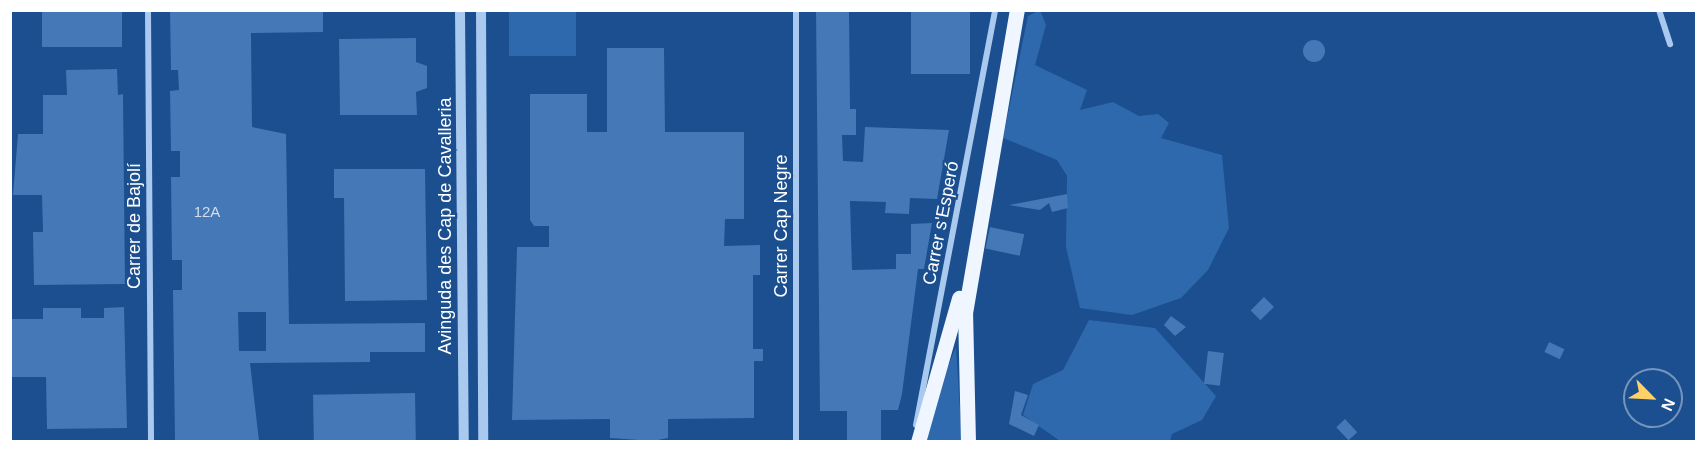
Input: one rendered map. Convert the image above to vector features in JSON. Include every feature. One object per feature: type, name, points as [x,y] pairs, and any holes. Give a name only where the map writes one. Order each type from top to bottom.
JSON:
[{"type":"main road","points":[[968,441],[965,313],[977,228],[1017,10]]},
{"type":"main road","points":[[916,441],[977,228]]},
{"type":"main road","points":[[968,413],[973,441]]},
{"type":"street","name":"Carrer de Bajolí","points":[[148,10],[151,441]]},
{"type":"street","name":"Avinguda des Cap de Cavalleria","points":[[460,10],[464,441]]},
{"type":"street","name":"Avinguda des Cap de Cavalleria","points":[[481,10],[483,441]]},
{"type":"street","name":"Carrer Cap Negre","points":[[796,10],[796,441]]},
{"type":"street","name":"Carrer s'Esperó","points":[[916,441],[995,10]]},
{"type":"street","points":[[1659,10],[1670,44]]},
{"type":"shaded area","points":[[1040,10],[1046,25],[1035,65],[1087,90],[1080,110],[1113,102],[1139,116],[1158,114],[1169,123],[1161,138],[1222,155],[1229,228],[1208,270],[1181,298],[1132,315],[1080,308],[1066,247],[1067,176],[1057,160],[1003,138],[1028,16]]},
{"type":"shaded area","points":[[509,11],[576,11],[576,56],[509,56]]},
{"type":"shaded area","points":[[1089,320],[1155,328],[1216,396],[1202,420],[1172,434],[1170,441],[1060,441],[1023,415],[1033,384],[1063,370]]},
{"type":"shaded area","points":[[956,347],[962,441],[924,442],[932,404]]},
{"type":"building","points":[[42,10],[122,10],[122,47],[42,47]]},
{"type":"building","points":[[170,10],[323,10],[323,32],[251,33],[252,127],[286,134],[289,324],[425,323],[425,352],[370,352],[370,362],[250,363],[259,441],[175,441],[173,290],[182,290],[182,260],[172,260],[171,177],[180,177],[180,151],[171,151],[170,91],[179,90],[178,70],[171,70]],"holes":[[[238,312],[266,312],[266,351],[239,351]]]},
{"type":"building","points":[[816,10],[849,10],[850,109],[856,109],[856,135],[842,135],[843,161],[863,162],[865,127],[949,130],[937,199],[910,198],[909,214],[885,213],[886,202],[850,201],[852,270],[896,269],[896,254],[911,254],[911,224],[932,223],[924,269],[918,269],[902,394],[898,410],[881,410],[881,441],[847,441],[847,411],[820,411]]},
{"type":"building","points":[[911,10],[970,10],[970,74],[911,74]]},
{"type":"building","points":[[416,38],[416,62],[427,66],[427,88],[416,92],[417,115],[340,115],[339,39]]},
{"type":"building","points":[[1314,40],[1322,43],[1325,51],[1322,59],[1314,62],[1306,59],[1303,51],[1306,43]]},
{"type":"building","points":[[607,48],[664,48],[665,132],[744,132],[744,219],[725,219],[724,246],[760,245],[760,275],[753,275],[753,349],[763,349],[763,361],[754,361],[754,418],[668,419],[668,438],[653,441],[610,438],[610,419],[512,420],[517,247],[549,247],[549,226],[534,226],[530,220],[530,94],[587,94],[587,132],[607,132]]},
{"type":"building","points":[[117,69],[118,95],[123,94],[125,284],[34,285],[33,232],[43,232],[42,195],[13,195],[18,134],[43,134],[43,95],[67,95],[66,70]]},
{"type":"building","points":[[334,169],[425,169],[427,300],[345,301],[344,198],[334,198]]},
{"type":"building","points":[[1067,194],[1068,208],[1052,212],[1049,203],[1040,210],[1009,205]]},
{"type":"building","points":[[990,227],[1024,234],[1020,256],[985,249]]},
{"type":"building","points":[[1264,297],[1274,307],[1260,320],[1251,310]]},
{"type":"building","points":[[124,307],[127,428],[47,429],[46,377],[10,377],[10,319],[43,319],[43,308],[81,308],[81,318],[104,318],[104,308]]},
{"type":"building","points":[[1171,316],[1186,327],[1175,336],[1164,325]]},
{"type":"building","points":[[1549,342],[1564,349],[1560,359],[1544,352]]},
{"type":"building","points":[[1208,351],[1224,353],[1220,386],[1204,384]]},
{"type":"building","points":[[1015,391],[1028,395],[1021,415],[1039,425],[1034,436],[1009,424]]},
{"type":"building","points":[[415,393],[416,440],[314,442],[313,395]]},
{"type":"building","points":[[1345,419],[1357,432],[1348,440],[1336,427]]}]
